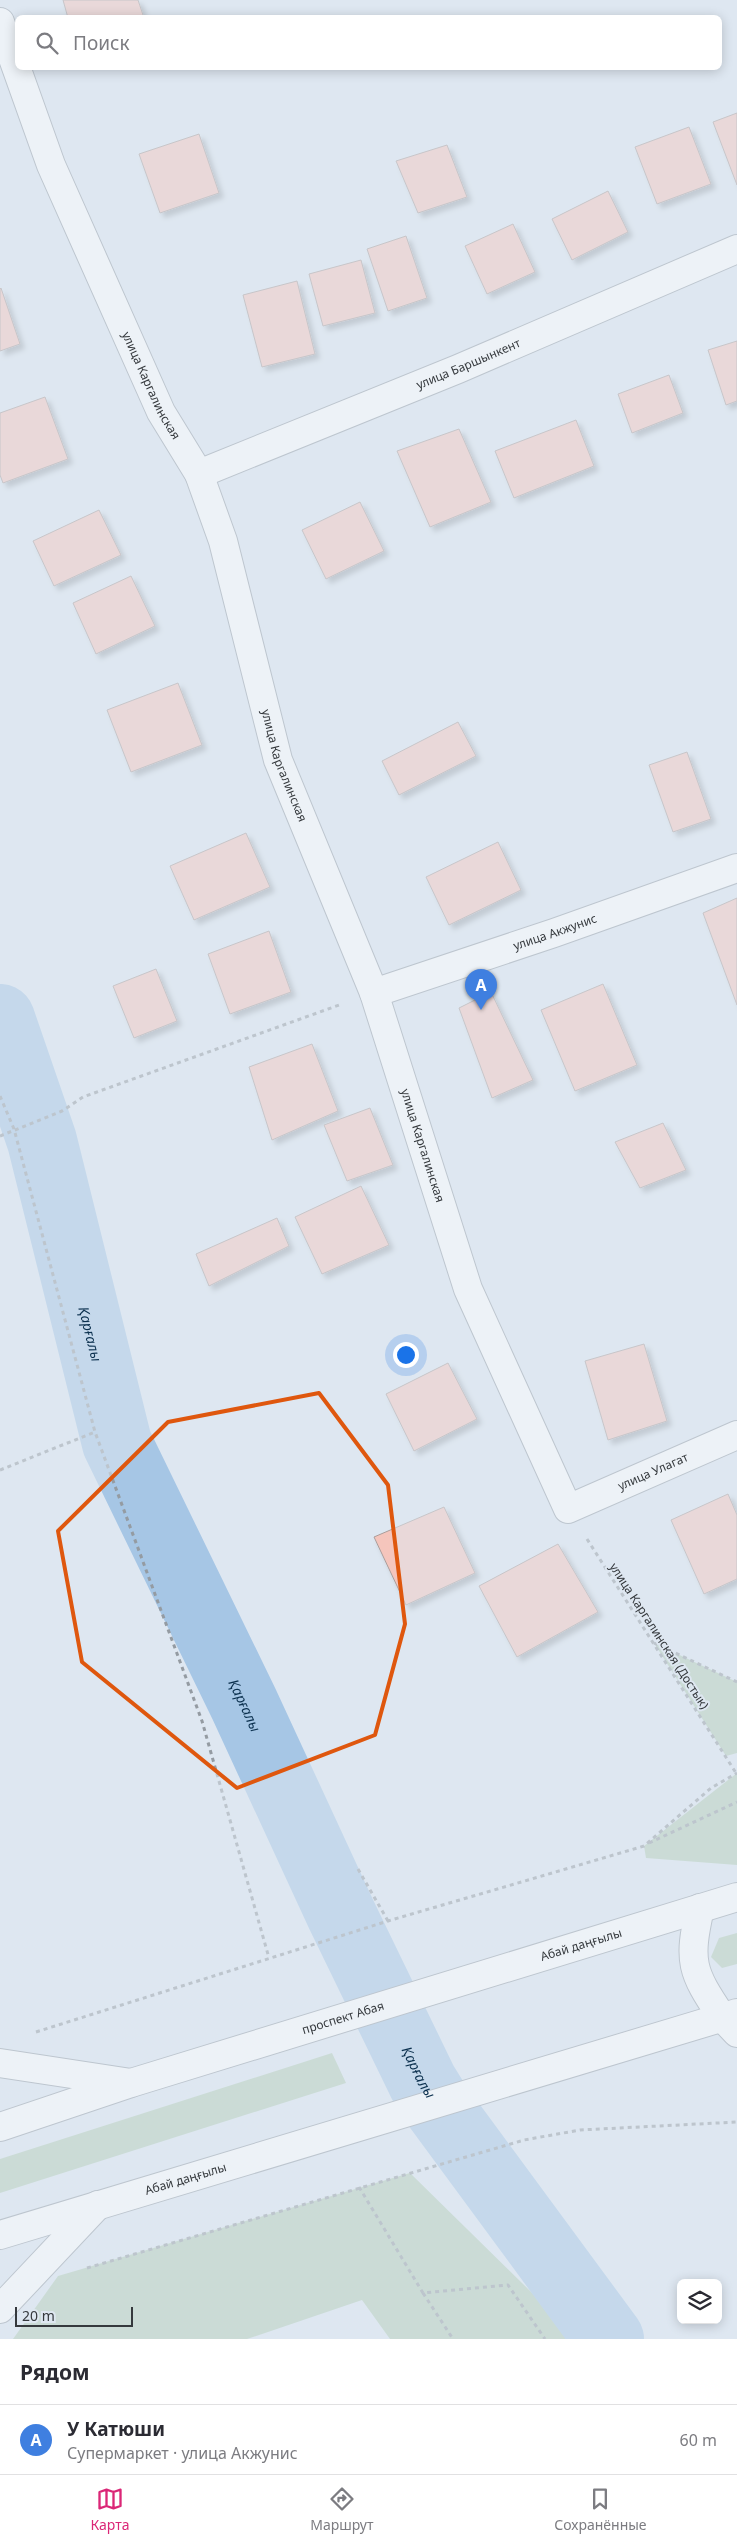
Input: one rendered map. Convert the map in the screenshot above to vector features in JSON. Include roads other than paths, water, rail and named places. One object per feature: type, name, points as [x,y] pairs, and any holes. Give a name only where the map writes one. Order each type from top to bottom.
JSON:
[{"type":"street","name":"улица Каргалинская","points":[[0,22],[15,64]]},
{"type":"street","name":"улица Каргалинская","points":[[17,70],[51,164],[161,412],[199,474],[223,542],[278,760],[374,993],[468,1289],[568,1509]]},
{"type":"street","name":"улица Баршынкент","points":[[199,474],[458,369],[737,249]]},
{"type":"street","name":"улица Акжунис","points":[[374,993],[737,868]]},
{"type":"street","name":"улица Улагат","points":[[568,1509],[737,1435]]},
{"type":"street","name":"Абай даңғылы","points":[[425,1991],[737,1898]]},
{"type":"street","points":[[700,1908],[693,1938],[693,1964],[704,1990],[732,2021]]},
{"type":"street","name":"проспект Абая","points":[[131,2083],[425,1991]]},
{"type":"street","name":"Абай даңғылы","points":[[0,2235],[98,2204],[487,2090],[732,2021]]},
{"type":"street","points":[[0,2063],[131,2083]]},
{"type":"street","points":[[0,2127],[131,2083]]},
{"type":"street","points":[[0,2309],[98,2204]]},
{"type":"waterway","name":"Қарғалы","points":[[0,1019],[42,1141],[117,1443],[244,1704],[341,1914],[423,2083],[436,2104],[609,2339]]},
{"type":"place","name":"У Катюши","points":[[481,1010]]}]
